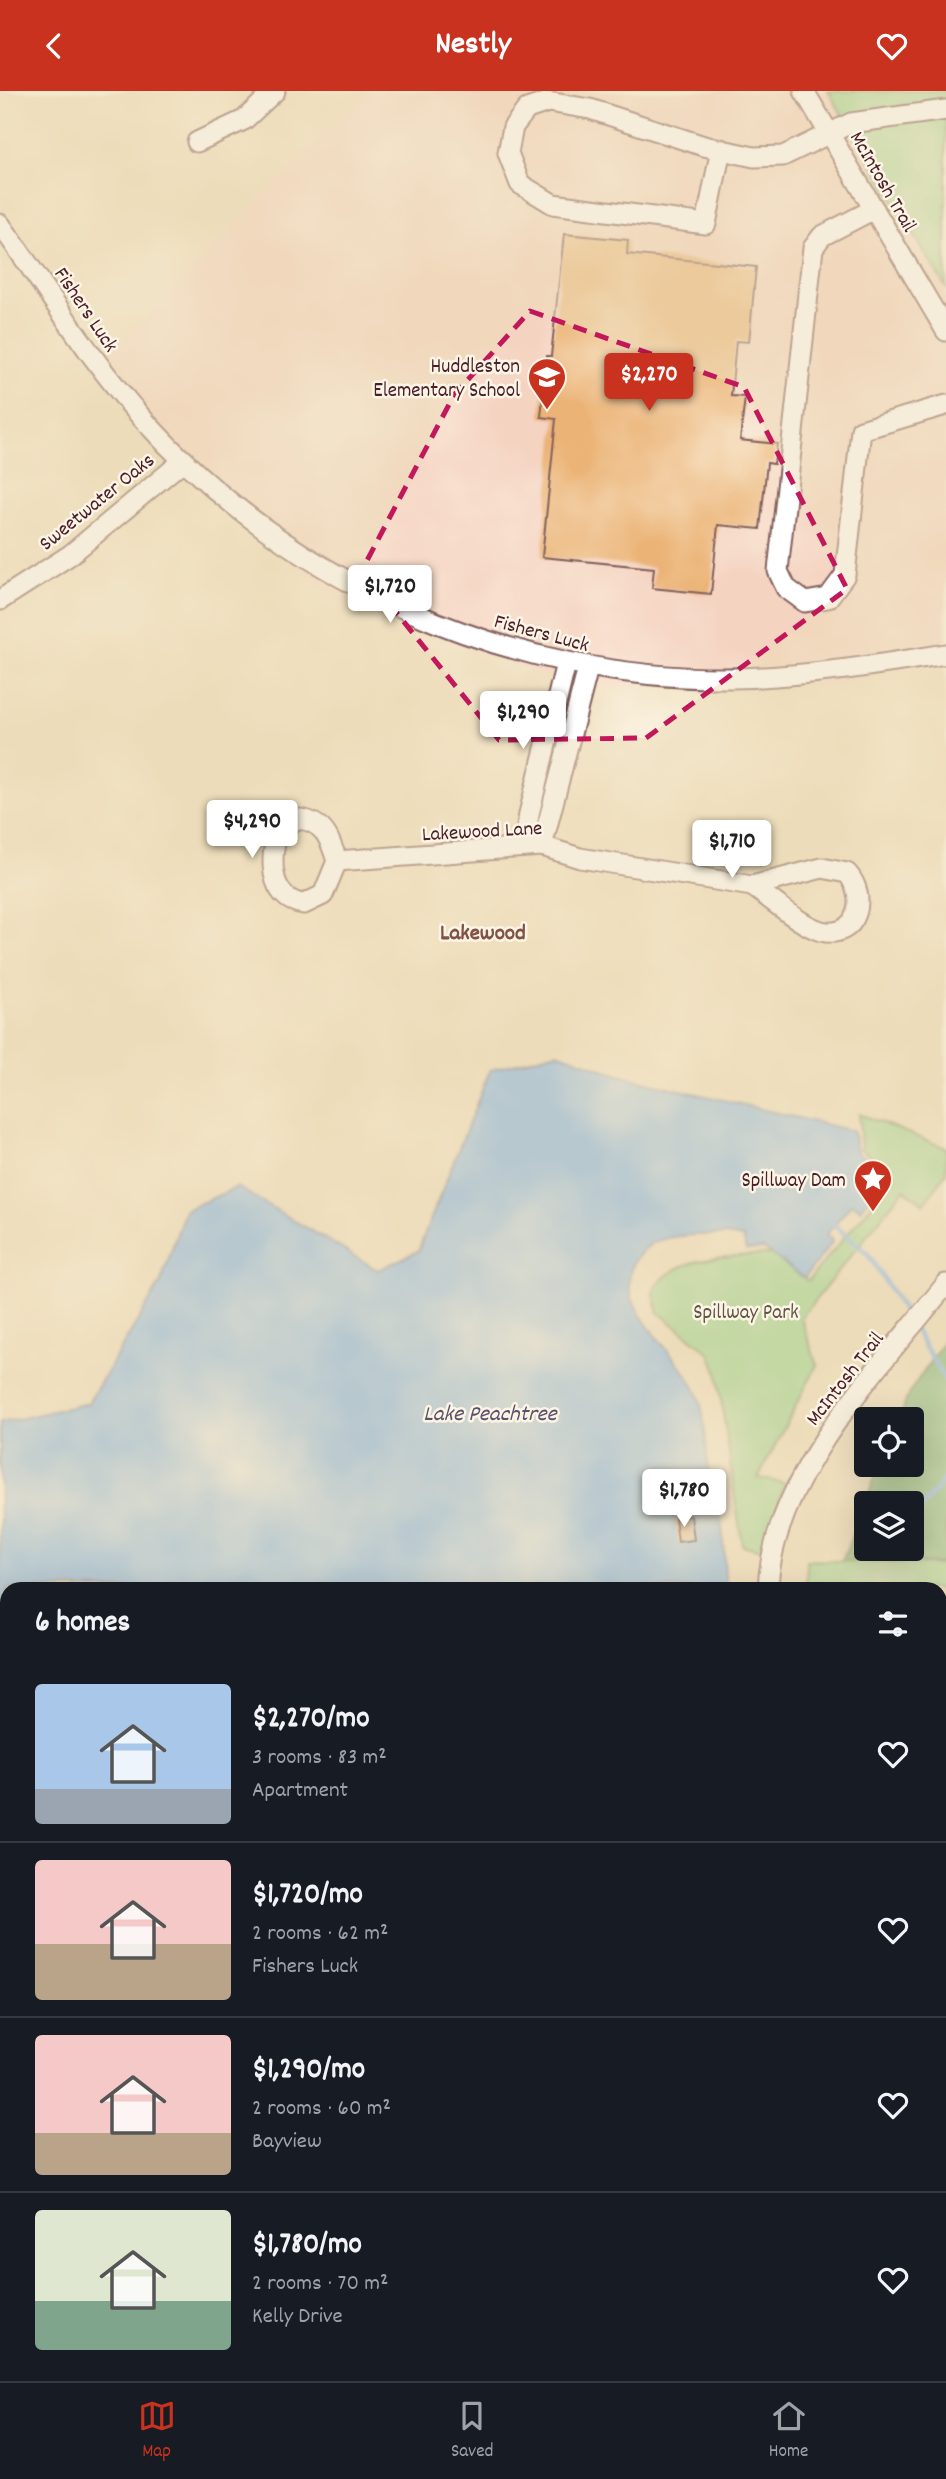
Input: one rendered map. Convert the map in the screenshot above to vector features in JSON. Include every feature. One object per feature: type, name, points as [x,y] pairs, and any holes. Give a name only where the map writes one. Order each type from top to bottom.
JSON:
[{"type":"street","points":[[197,142],[244,120],[275,91]]},
{"type":"street","name":"McIntosh Trail","points":[[804,91],[946,331]]},
{"type":"street","points":[[721,149],[706,224],[553,204],[520,184],[508,153],[513,127],[527,109],[548,102],[590,110],[754,157],[783,156],[851,123],[946,110]]},
{"type":"street","points":[[874,209],[822,236],[813,248],[778,571],[786,588],[805,602],[828,599],[845,575],[861,430],[946,405]]},
{"type":"street","name":"Fishers Luck","points":[[0,224],[103,373],[145,422],[184,460],[309,559],[403,609],[481,639],[566,663],[588,668],[682,677],[733,678],[809,674],[946,654]]},
{"type":"street","name":"Sweetwater Oaks","points":[[0,600],[70,555],[184,460]]},
{"type":"street","points":[[533,846],[529,814],[566,663]]},
{"type":"street","points":[[533,846],[588,668]]},
{"type":"street","name":"Lakewood Lane","points":[[337,862],[533,846],[580,858],[752,886],[822,868],[835,869],[847,873],[855,882],[860,894],[859,907],[845,927],[821,931],[752,886]]},
{"type":"street","name":"McIntosh Trail","points":[[769,1582],[774,1551],[788,1506],[812,1455],[946,1284]]},
{"type":"highlighted area","points":[[530,311],[744,387],[847,589],[646,738],[499,740],[362,570],[454,395]]},
{"type":"shaded area","name":"Huddleston Elementary School","points":[[367,91],[828,91],[946,288],[946,653],[845,684],[577,687],[339,602],[186,469],[110,353]]},
{"type":"green space","points":[[828,91],[946,91],[946,288]]},
{"type":"green space","name":"Spillway Park","points":[[859,1114],[946,1148],[946,1173],[924,1204],[904,1189],[801,1318],[817,1365],[758,1478],[785,1483],[765,1551],[742,1545],[717,1371],[710,1353],[659,1313],[653,1292],[662,1279],[675,1270],[706,1259],[723,1257],[772,1254],[808,1281],[896,1176],[861,1149]]},
{"type":"green space","points":[[946,1338],[946,1564],[842,1561],[854,1531],[854,1561],[924,1561],[924,1491],[870,1491],[875,1477],[924,1477],[924,1407],[904,1407],[909,1393]]},
{"type":"green space","points":[[807,1560],[946,1565],[946,1582],[806,1582]]},
{"type":"water","name":"Lake Peachtree","points":[[557,1052],[622,1076],[853,1131],[857,1152],[887,1176],[860,1209],[852,1203],[826,1235],[833,1241],[804,1278],[764,1249],[746,1250],[743,1238],[721,1235],[665,1239],[646,1248],[632,1267],[629,1286],[635,1305],[691,1382],[700,1400],[710,1479],[722,1525],[726,1582],[0,1582],[0,1423],[88,1403],[161,1282],[185,1210],[237,1187],[378,1270],[418,1251],[490,1070]]},
{"type":"building","name":"Huddleston Elementary School","points":[[564,234],[628,240],[627,254],[756,267],[749,342],[736,341],[731,396],[745,397],[740,440],[777,444],[774,464],[767,463],[760,529],[718,525],[711,594],[652,588],[654,568],[542,557],[556,419],[541,417],[547,356],[551,356]]},
{"type":"building","points":[[691,1516],[694,1540],[678,1542],[675,1518]]},
{"type":"waterway","points":[[834,1225],[868,1254],[946,1381]]},
{"type":"waterway","points":[[924,1505],[946,1477]]},
{"type":"place","name":"Huddleston Elementary School","points":[[547,411]]},
{"type":"place","name":"Spillway Dam","points":[[873,1213]]},
{"type":"district","name":"Lakewood","points":[[483,931]]}]
